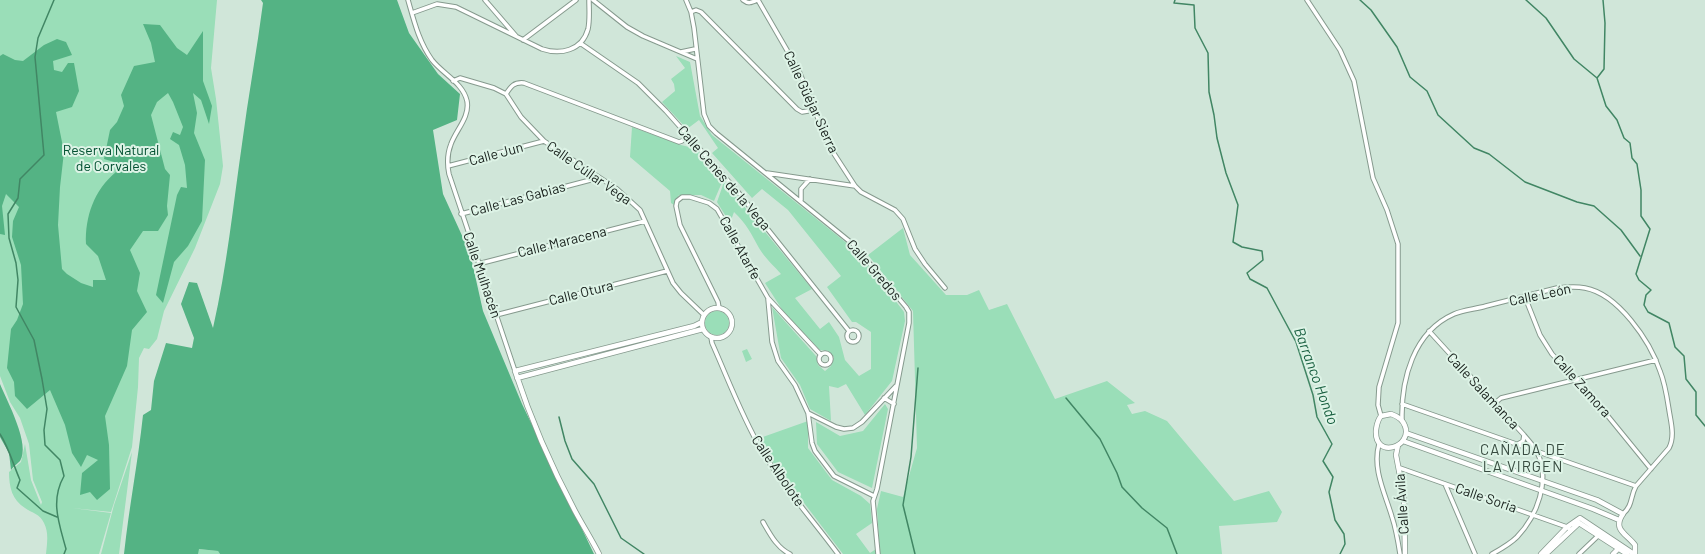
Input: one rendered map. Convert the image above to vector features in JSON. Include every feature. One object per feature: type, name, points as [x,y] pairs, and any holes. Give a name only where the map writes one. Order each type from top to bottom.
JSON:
[{"type":"street","name":"Calle Mulhacén","points":[[408,0],[418,36],[424,47],[440,70],[462,88],[468,103],[467,114],[451,144],[448,156],[450,181],[532,422],[576,513],[599,554]]},
{"type":"street","points":[[485,0],[516,37]]},
{"type":"street","points":[[523,40],[576,0]]},
{"type":"street","points":[[412,13],[437,4],[450,6],[552,52],[562,52],[573,49],[580,43],[588,28],[589,0]]},
{"type":"street","points":[[593,0],[627,27],[643,36],[697,59]]},
{"type":"street","name":"Calle Gredos","points":[[686,0],[691,12],[704,114],[709,126],[854,245],[909,312],[909,323],[896,386],[894,404],[877,489],[873,501],[878,554]]},
{"type":"street","points":[[742,0],[751,3],[758,0]]},
{"type":"street","name":"Calle Güéjar Sierra","points":[[758,0],[799,71],[829,146],[855,186],[861,192],[895,210],[903,219],[915,249],[925,264],[945,288]]},
{"type":"street","points":[[1308,0],[1340,50],[1354,81],[1373,178],[1387,210],[1398,244],[1398,323],[1379,387],[1378,405],[1381,416]]},
{"type":"street","points":[[691,12],[696,10],[701,12],[798,109],[802,112],[814,110]]},
{"type":"street","name":"Calle Cenes de la Vega","points":[[580,43],[638,83],[666,111],[738,192],[849,331]]},
{"type":"street","points":[[681,52],[695,49]]},
{"type":"street","points":[[453,81],[460,78],[494,88],[506,94],[511,86],[517,82],[524,83],[679,142],[682,142],[688,136]]},
{"type":"street","name":"Calle Cúllar Vega","points":[[506,94],[522,117],[544,141],[598,178],[617,189],[640,210],[667,271],[681,293],[704,315]]},
{"type":"street","name":"Calle Jun","points":[[448,166],[544,141]]},
{"type":"street","points":[[766,172],[855,186]]},
{"type":"street","name":"Calle Las Gabias","points":[[461,214],[598,178]]},
{"type":"street","points":[[801,201],[801,189],[810,179]]},
{"type":"street","name":"Calle Atarfe","points":[[719,308],[718,302],[680,225],[676,206],[677,201],[682,197],[690,197],[709,203],[717,209],[768,298],[821,354]]},
{"type":"street","name":"Calle Maracena","points":[[478,264],[645,221]]},
{"type":"street","name":"Calle Otura","points":[[496,315],[667,271]]},
{"type":"street","name":"Calle León","points":[[1402,420],[1401,410],[1406,380],[1413,357],[1420,342],[1437,324],[1454,314],[1572,286],[1586,288],[1601,294],[1628,318],[1640,333],[1656,360],[1667,396],[1672,432],[1672,441],[1668,448],[1636,486],[1633,492],[1630,508],[1619,520]]},
{"type":"street","name":"Calle Zamora","points":[[1525,297],[1535,324],[1552,354],[1624,434],[1651,469]]},
{"type":"street","points":[[768,298],[772,342],[778,361],[795,385],[808,413],[812,443],[815,451],[834,476],[841,481],[874,496]]},
{"type":"street","points":[[719,308],[728,313],[731,327],[729,332],[721,338],[711,337],[703,329],[702,322],[704,315],[710,310],[719,308]]},
{"type":"street","points":[[515,372],[694,326],[702,322]]},
{"type":"street","points":[[517,378],[703,329]]},
{"type":"street","name":"Calle Salamanca","points":[[1429,331],[1537,451]]},
{"type":"street","name":"Calle Albolote","points":[[711,337],[712,343],[750,429],[762,451],[776,473],[838,554]]},
{"type":"street","points":[[646,338],[647,344]]},
{"type":"street","points":[[606,348],[608,354]]},
{"type":"street","points":[[565,359],[567,364]]},
{"type":"street","points":[[1495,403],[1501,398],[1656,360]]},
{"type":"street","points":[[808,413],[836,427],[850,429],[862,422],[896,386]]},
{"type":"street","points":[[884,398],[894,404]]},
{"type":"street","points":[[1402,404],[1636,486]]},
{"type":"street","points":[[1400,554],[1392,516],[1379,477],[1377,452],[1378,444],[1376,439],[1377,421],[1381,416],[1395,415],[1401,410]]},
{"type":"street","points":[[1378,444],[1389,448],[1398,445],[1403,441],[1406,433],[1405,426],[1402,420],[1395,415]]},
{"type":"street","points":[[1406,433],[1597,500],[1623,514]]},
{"type":"street","points":[[1518,444],[1523,441],[1524,435]]},
{"type":"street","points":[[1403,441],[1594,509],[1619,520],[1620,530],[1635,545],[1634,554],[1620,547],[1579,520],[1541,554]]},
{"type":"street","name":"Calle Ávila","points":[[1396,455],[1398,445]]},
{"type":"street","name":"Calle Ávila","points":[[1389,448],[1396,455],[1400,468],[1404,497],[1406,554]]},
{"type":"street","points":[[1492,554],[1504,548],[1517,537],[1533,514],[1544,481],[1543,470],[1537,451]]},
{"type":"street","name":"Calle Soria","points":[[1400,468],[1533,514],[1569,529]]},
{"type":"street","points":[[1445,484],[1475,554]]},
{"type":"street","points":[[762,522],[776,543],[790,554]]},
{"type":"street","points":[[1546,554],[1569,529]]},
{"type":"street","points":[[1579,554],[1600,534]]},
{"type":"street","points":[[1613,554],[1620,547]]},
{"type":"street","points":[[1620,547],[1627,554]]},
{"type":"green space","name":"Reserva Natural de Corvales","points":[[0,0],[217,0],[211,68],[223,166],[220,184],[195,248],[164,311],[157,339],[149,349],[144,348],[139,358],[138,387],[132,447],[111,512],[72,508],[111,513],[99,554],[46,554],[47,534],[44,523],[38,516],[17,501],[12,493],[10,483],[9,472],[21,462],[25,444],[31,480],[41,505],[42,502],[33,480],[29,444],[20,418],[10,402],[0,376]]},
{"type":"green space","points":[[261,0],[397,0],[409,33],[438,74],[460,94],[457,120],[433,130],[443,194],[470,253],[483,311],[522,404],[594,554],[220,554],[218,551],[199,549],[198,554],[124,554],[143,415],[151,410],[154,381],[166,343],[192,348],[194,338],[181,304],[189,282],[197,283],[213,328],[222,282],[258,38],[263,3]]},
{"type":"green space","points":[[143,24],[160,25],[177,48],[187,55],[203,31],[203,81],[212,106],[209,124],[201,100],[193,93],[197,113],[194,133],[205,160],[202,221],[188,246],[174,262],[163,303],[156,295],[177,195],[181,187],[187,188],[185,165],[179,145],[170,139],[173,132],[180,135],[183,127],[168,93],[157,102],[151,115],[165,169],[170,175],[167,206],[168,215],[158,231],[143,231],[130,250],[140,273],[137,291],[147,312],[132,330],[127,366],[105,416],[109,445],[110,489],[97,500],[90,492],[80,495],[82,473],[98,460],[87,455],[81,467],[72,453],[65,425],[50,390],[27,409],[15,396],[14,382],[7,368],[11,329],[17,320],[23,304],[21,265],[12,237],[13,221],[19,207],[6,194],[2,206],[5,235],[0,234],[0,56],[3,54],[15,60],[23,61],[44,45],[57,39],[66,42],[72,55],[53,61],[54,70],[62,72],[68,63],[74,63],[79,91],[72,107],[56,112],[64,152],[58,225],[62,269],[81,283],[93,287],[93,280],[106,280],[98,256],[86,244],[87,224],[92,205],[102,187],[116,172],[114,162],[104,159],[110,130],[117,122],[124,106],[121,95],[134,66],[155,62],[151,43]]},
{"type":"green space","points":[[676,56],[690,62],[700,116],[712,135],[849,245],[865,261],[904,312],[905,321],[892,381],[865,415],[846,384],[838,388],[829,386],[831,421],[810,409],[800,385],[781,358],[772,307],[816,356],[818,365],[825,371],[831,366],[834,357],[828,351],[820,350],[783,311],[765,283],[781,274],[764,255],[745,225],[734,212],[730,223],[717,202],[724,182],[812,289],[795,298],[820,329],[829,322],[839,337],[845,360],[859,376],[871,369],[871,332],[856,322],[852,322],[827,287],[841,276],[788,210],[762,189],[752,198],[712,153],[718,148],[699,120],[687,129],[662,102],[675,91],[674,84],[671,79],[685,68]]},
{"type":"green space","points":[[632,127],[681,145],[697,149],[723,180],[714,201],[701,195],[679,195],[674,205],[671,203],[670,191],[630,157]]},
{"type":"green space","points":[[903,228],[910,255],[946,295],[967,295],[979,290],[989,310],[1007,304],[1055,399],[1107,381],[1135,403],[1127,405],[1132,414],[1145,411],[1167,421],[1234,501],[1269,491],[1282,512],[1277,522],[1219,526],[1222,554],[880,554],[877,509],[881,491],[903,497],[917,448],[913,311],[868,255]]},
{"type":"green space","points":[[717,311],[722,312],[728,318],[728,328],[722,334],[717,335],[712,334],[706,328],[705,323],[706,318],[712,312]]},
{"type":"green space","points":[[747,349],[752,359],[746,362],[742,351]]},
{"type":"green space","points":[[0,384],[17,423],[22,445],[23,454],[20,461],[11,470],[9,453],[0,437]]},
{"type":"green space","points":[[885,404],[888,409],[872,488],[838,472],[817,444],[816,422],[840,436],[863,431]]},
{"type":"green space","points":[[808,421],[808,448],[832,480],[861,496],[870,504],[872,523],[856,534],[870,553],[876,549],[876,554],[843,554],[772,461],[760,438]]},
{"type":"green space","points":[[132,452],[119,554],[101,554],[114,505]]},
{"type":"green space","points":[[198,549],[218,551],[220,554],[198,554]]},
{"type":"waterway","points":[[54,0],[38,38],[35,57],[44,155],[20,179],[18,198],[8,214],[9,238],[16,263],[18,280],[16,307],[34,340],[47,409],[44,430],[45,445],[60,460],[64,476],[57,494],[57,512],[66,549],[64,554]]},
{"type":"waterway","name":"Barranco Hondo","points":[[1175,0],[1174,3],[1194,5],[1195,28],[1208,53],[1209,92],[1217,138],[1226,173],[1238,205],[1233,242],[1242,247],[1262,251],[1263,260],[1247,273],[1250,279],[1267,288],[1296,342],[1313,395],[1317,417],[1332,444],[1323,461],[1333,477],[1329,492],[1335,520],[1344,534],[1345,544],[1340,554]]},
{"type":"waterway","points":[[1360,0],[1371,10],[1397,47],[1410,77],[1427,91],[1438,115],[1474,148],[1489,154],[1525,182],[1577,202],[1594,206],[1621,230],[1640,256]]},
{"type":"waterway","points":[[1526,0],[1546,18],[1574,59],[1597,78],[1606,106],[1617,120],[1624,138],[1630,143],[1632,158],[1637,164],[1641,190],[1641,216],[1650,229],[1636,274],[1639,280],[1651,290],[1646,295],[1644,305],[1648,312],[1669,323],[1675,347],[1684,356],[1686,379],[1696,392],[1696,415],[1705,426]]},
{"type":"waterway","points":[[1597,78],[1604,69],[1605,23],[1603,0]]},
{"type":"waterway","points":[[915,554],[903,505],[911,457],[918,368]]},
{"type":"waterway","points":[[1066,398],[1100,439],[1117,473],[1122,487],[1142,508],[1167,528],[1177,554]]},
{"type":"waterway","points":[[559,417],[565,441],[572,459],[594,484],[621,538],[644,554]]},
{"type":"waterway","points":[[0,434],[20,480],[17,488],[43,511],[57,517]]},
{"type":"district","name":"CAÑADA DE LA VIRGEN","points":[[1523,458]]}]
